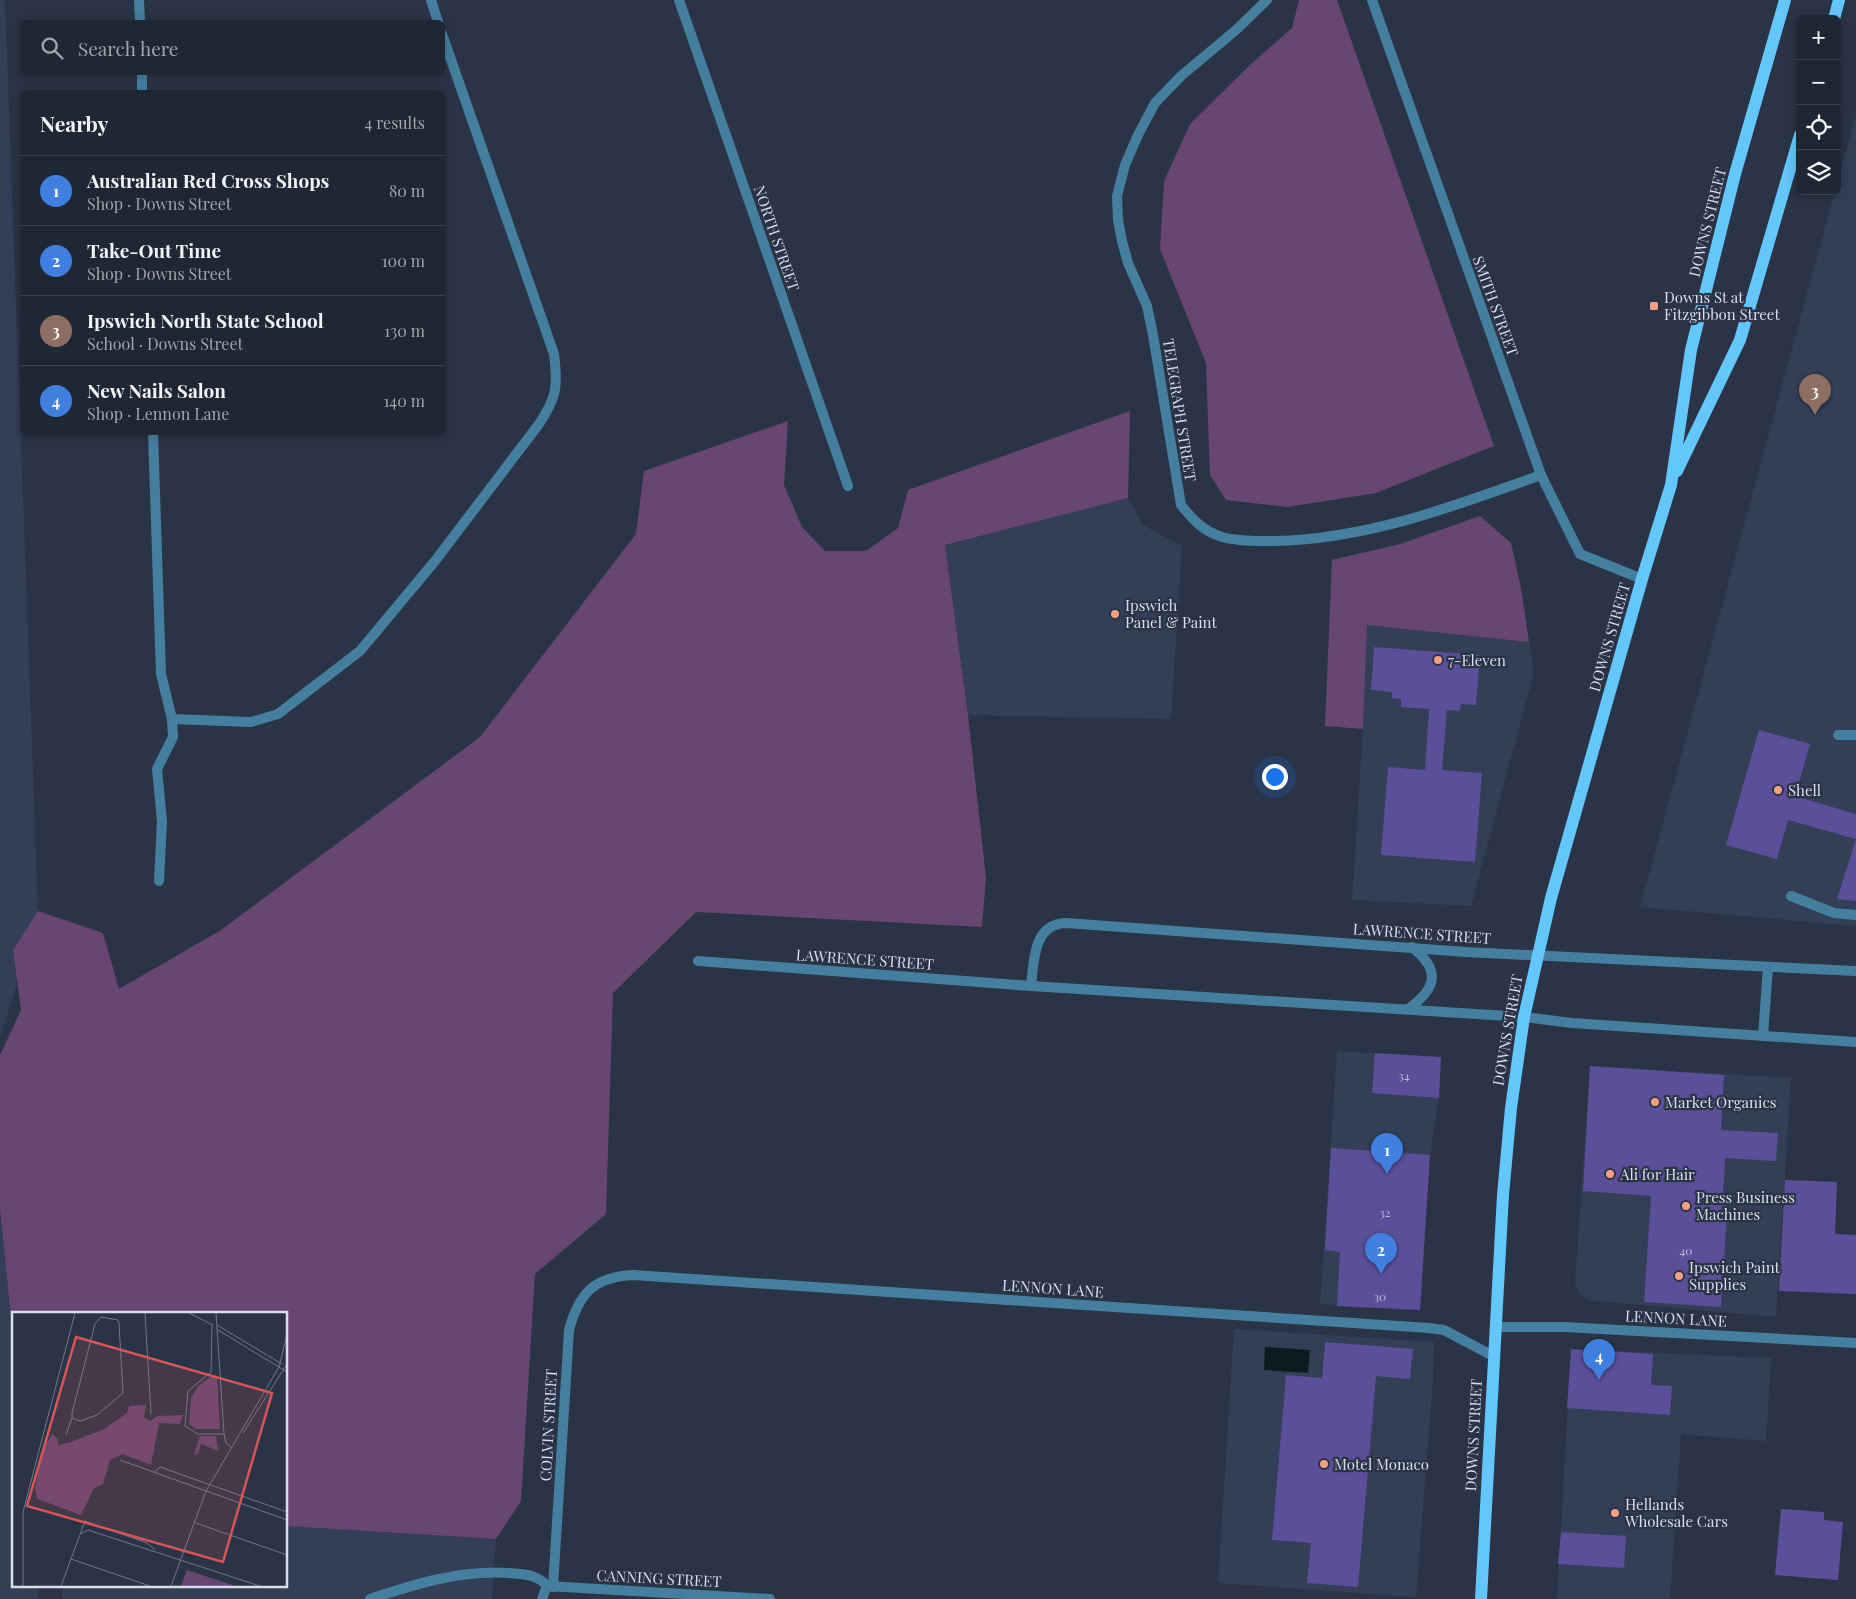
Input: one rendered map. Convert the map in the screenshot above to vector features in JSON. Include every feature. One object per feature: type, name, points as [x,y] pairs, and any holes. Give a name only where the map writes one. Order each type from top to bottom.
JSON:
[{"type":"main road","name":"DOWNS STREET","points":[[1671,485],[1691,350],[1735,174],[1786,0]]},
{"type":"main road","points":[[1835,15],[1839,0]]},
{"type":"main road","name":"DOWNS STREET","points":[[1481,1599],[1503,1195],[1509,1128],[1524,1017],[1537,954],[1551,898],[1671,485],[1740,340],[1796,149]]},
{"type":"street","points":[[139,0],[140,20]]},
{"type":"street","points":[[430,0],[437,20]]},
{"type":"street","name":"NORTH STREET","points":[[678,0],[848,486]]},
{"type":"street","name":"TELEGRAPH STREET","points":[[1267,0],[1236,30],[1181,76],[1155,103],[1124,165],[1117,196],[1118,220],[1128,263],[1147,306],[1181,505],[1198,525],[1223,537],[1253,541],[1312,538],[1340,535],[1407,521],[1540,475]]},
{"type":"street","name":"SMITH STREET","points":[[1372,0],[1540,475],[1580,554],[1642,580]]},
{"type":"street","points":[[172,719],[251,722],[278,714],[360,651],[435,561],[551,405],[556,389],[554,354],[445,43]]},
{"type":"street","points":[[142,75],[142,90]]},
{"type":"street","points":[[154,435],[161,674],[172,719],[174,737],[157,769],[162,821],[159,881]]},
{"type":"street","points":[[1838,735],[1856,735]]},
{"type":"street","points":[[1791,896],[1834,914],[1856,915]]},
{"type":"street","name":"LAWRENCE STREET","points":[[1031,986],[1038,941],[1046,930],[1062,923],[1412,948],[1768,968],[1856,971]]},
{"type":"street","points":[[1408,1009],[1427,993],[1432,982],[1431,972],[1427,963],[1412,948]]},
{"type":"street","name":"LAWRENCE STREET","points":[[698,961],[1031,986],[1524,1017],[1572,1023],[1856,1042]]},
{"type":"street","points":[[1763,1036],[1768,968]]},
{"type":"street","name":"LENNON LANE","points":[[605,1280],[633,1275],[1429,1328],[1444,1330],[1493,1356]]},
{"type":"street","name":"COLVIN STREET","points":[[542,1599],[550,1586],[567,1340],[580,1300],[590,1288],[605,1280]]},
{"type":"street","name":"LENNON LANE","points":[[1495,1327],[1564,1327],[1856,1343]]},
{"type":"street","points":[[370,1599],[452,1576],[478,1573],[532,1576],[550,1586]]},
{"type":"street","points":[[385,1599],[419,1584]]},
{"type":"street","name":"CANNING STREET","points":[[550,1586],[770,1599]]},
{"type":"shaded area","points":[[0,0],[5,0],[38,911],[0,1039]]},
{"type":"shaded area","points":[[1299,0],[1337,0],[1494,446],[1376,493],[1287,507],[1226,500],[1210,475],[1206,363],[1160,249],[1164,181],[1190,124],[1251,64],[1292,28]]},
{"type":"shaded area","points":[[1856,115],[1856,926],[1640,907],[1834,195],[1841,195],[1841,169]]},
{"type":"shaded area","points":[[1130,411],[1128,498],[945,545],[968,715],[986,878],[982,927],[696,912],[613,993],[606,1214],[535,1274],[521,1501],[496,1539],[288,1526],[288,1312],[12,1312],[12,1328],[0,1208],[0,1055],[21,1010],[13,950],[38,911],[103,933],[119,989],[221,930],[480,737],[636,534],[644,471],[788,421],[784,485],[802,527],[825,551],[866,551],[898,528],[908,490]]},
{"type":"shaded area","points":[[1128,498],[1143,525],[1182,546],[1171,719],[968,715],[945,545]]},
{"type":"shaded area","points":[[1480,516],[1511,543],[1521,588],[1529,642],[1367,625],[1363,729],[1325,726],[1332,560],[1400,544]]},
{"type":"shaded area","points":[[1367,625],[1529,642],[1534,673],[1471,906],[1352,900],[1363,729]]},
{"type":"shaded area","points":[[1337,1051],[1441,1057],[1439,1098],[1430,1155],[1420,1310],[1320,1304]]},
{"type":"shaded area","points":[[1590,1066],[1791,1078],[1776,1317],[1588,1300],[1579,1293],[1575,1283]]},
{"type":"shaded area","points":[[0,1208],[12,1328],[12,1586],[37,1586],[38,1599],[0,1599]]},
{"type":"shaded area","points":[[1234,1329],[1434,1342],[1433,1381],[1416,1597],[1218,1583]]},
{"type":"shaded area","points":[[1265,1347],[1310,1350],[1308,1373],[1264,1370]]},
{"type":"shaded area","points":[[1571,1349],[1771,1358],[1766,1441],[1681,1434],[1670,1599],[1557,1599]]},
{"type":"shaded area","points":[[288,1526],[496,1539],[492,1599],[62,1599],[63,1586],[288,1586]]},
{"type":"building","points":[[1374,647],[1480,655],[1476,705],[1461,704],[1460,711],[1447,710],[1442,770],[1482,773],[1475,862],[1381,855],[1388,767],[1425,770],[1429,709],[1401,707],[1401,699],[1392,698],[1392,692],[1371,690]]},
{"type":"building","points":[[1759,730],[1810,744],[1795,796],[1856,814],[1856,839],[1788,820],[1777,859],[1726,845]]},
{"type":"building","points":[[1856,839],[1856,901],[1837,899]]},
{"type":"building","points":[[1375,1053],[1441,1057],[1439,1098],[1372,1093]]},
{"type":"building","points":[[1590,1066],[1724,1075],[1721,1130],[1778,1133],[1776,1161],[1725,1158],[1723,1198],[1728,1198],[1721,1307],[1644,1302],[1651,1196],[1583,1191]]},
{"type":"building","points":[[1331,1148],[1430,1155],[1420,1310],[1337,1306],[1340,1252],[1325,1250]]},
{"type":"building","points":[[1785,1180],[1837,1182],[1835,1234],[1856,1235],[1856,1294],[1779,1291]]},
{"type":"building","name":"Motel Monaco","points":[[1325,1342],[1413,1349],[1410,1379],[1376,1376],[1358,1587],[1307,1583],[1311,1543],[1272,1540],[1286,1375],[1322,1378]]},
{"type":"building","points":[[1571,1349],[1653,1354],[1651,1385],[1672,1386],[1670,1415],[1567,1408]]},
{"type":"building","points":[[1781,1509],[1824,1512],[1824,1520],[1843,1522],[1838,1580],[1775,1575]]},
{"type":"building","points":[[1561,1532],[1626,1536],[1624,1568],[1558,1564]]},
{"type":"place","name":"Downs St at Fitzgibbon Street","points":[[1654,306]]},
{"type":"place","name":"Ipswich North State School","points":[[1815,415]]},
{"type":"place","name":"Ipswich Panel & Paint","points":[[1115,614]]},
{"type":"place","name":"7-Eleven","points":[[1438,660]]},
{"type":"place","name":"Shell","points":[[1778,790]]},
{"type":"place","name":"Market Organics","points":[[1655,1102]]},
{"type":"place","name":"Australian Red Cross Shops","points":[[1387,1174]]},
{"type":"place","name":"Ali for Hair","points":[[1610,1174]]},
{"type":"place","name":"Press Business Machines","points":[[1686,1206]]},
{"type":"place","name":"Take-Out Time","points":[[1381,1274]]},
{"type":"place","name":"Ipswich Paint Supplies","points":[[1679,1276]]},
{"type":"place","name":"New Nails Salon","points":[[1599,1380]]},
{"type":"place","name":"Motel Monaco","points":[[1324,1464]]},
{"type":"place","name":"Hellands Wholesale Cars","points":[[1615,1513]]}]
